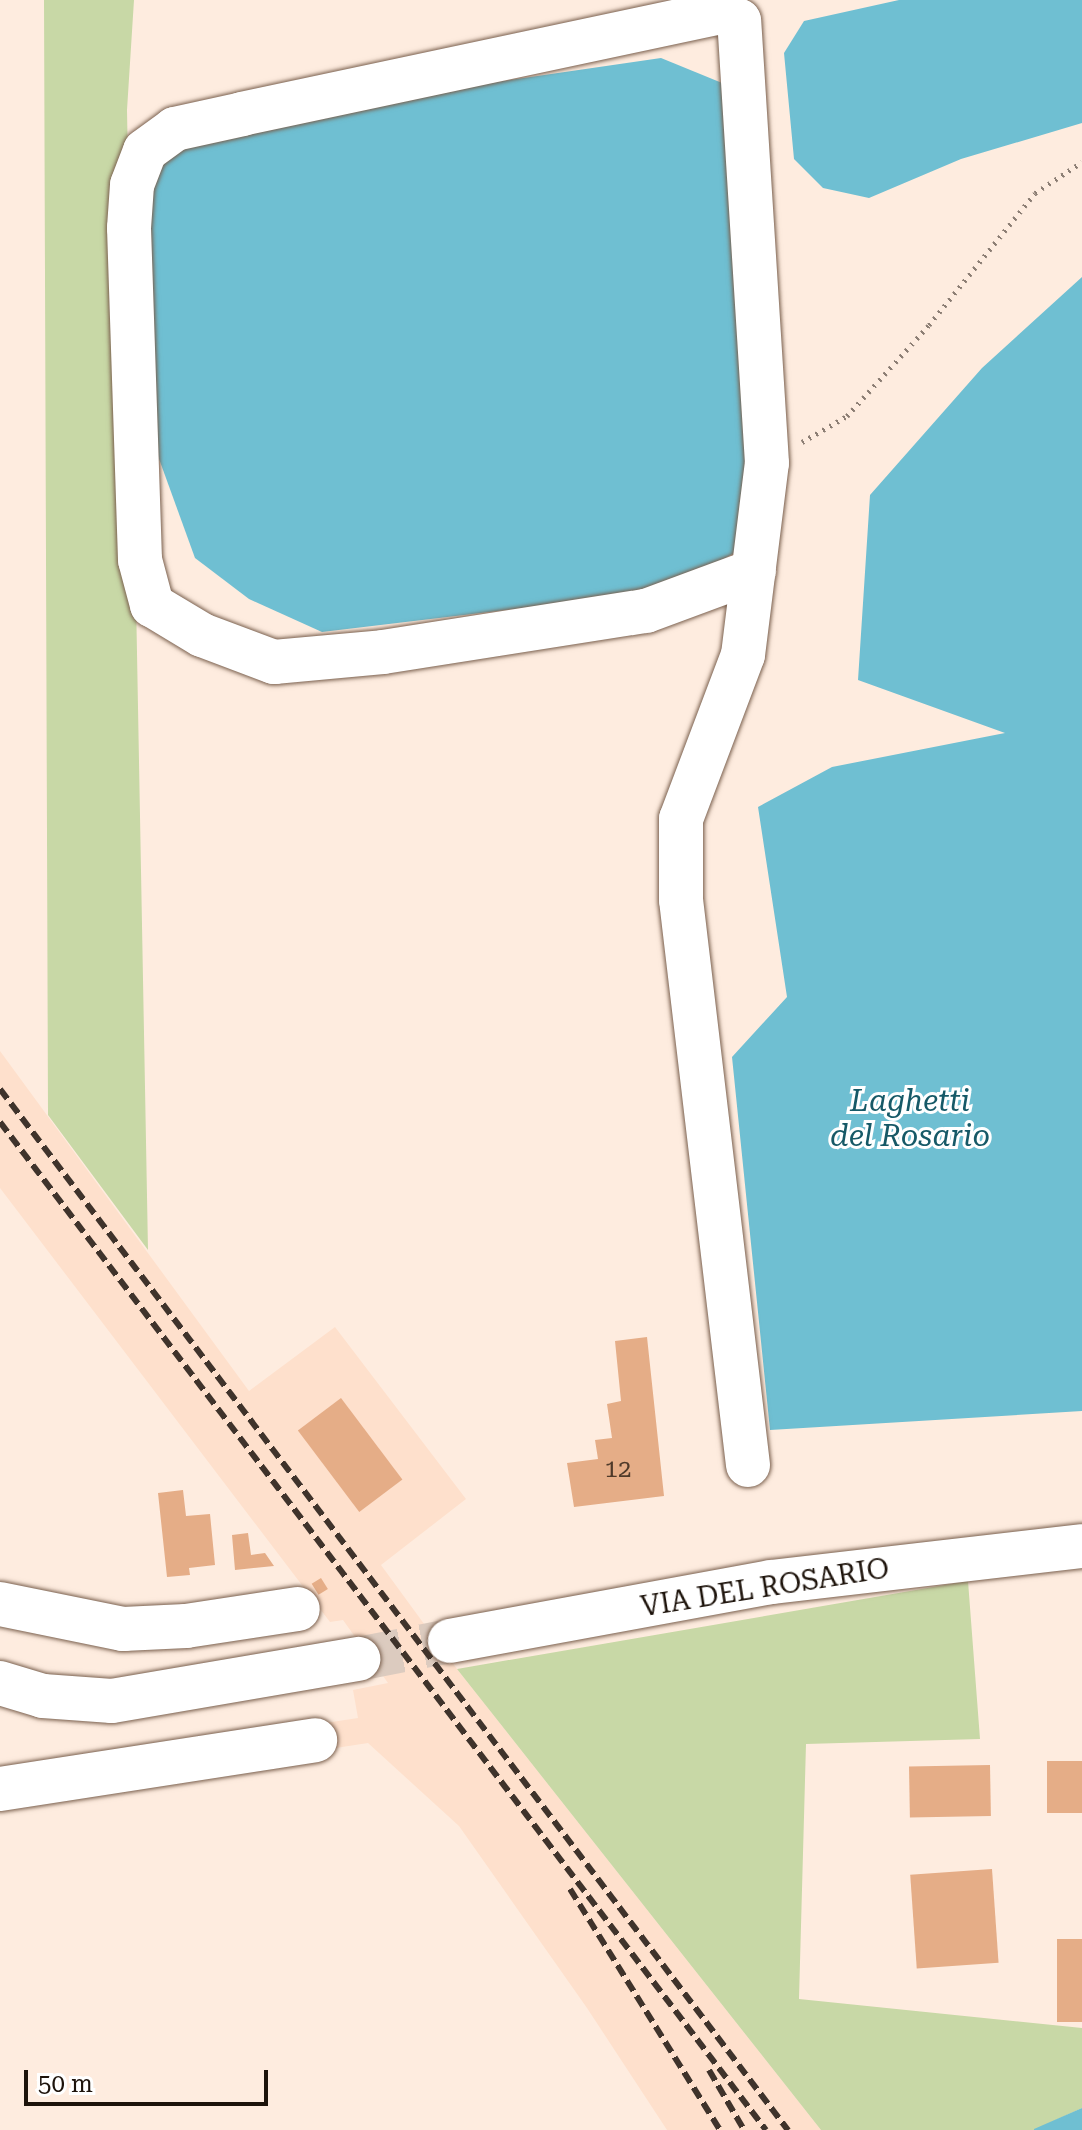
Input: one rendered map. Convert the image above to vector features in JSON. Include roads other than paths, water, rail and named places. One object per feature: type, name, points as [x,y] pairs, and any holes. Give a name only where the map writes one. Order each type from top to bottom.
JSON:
[{"type":"street","points":[[748,1465],[681,900],[681,819],[743,655],[754,571],[767,463],[739,21],[721,12],[175,129],[145,151],[132,185],[129,228],[140,560],[152,605],[202,635],[274,662],[398,650],[646,611],[754,571]]},
{"type":"street","name":"VIA DEL ROSARIO","points":[[450,1641],[771,1582],[1082,1546]]},
{"type":"street","points":[[0,1604],[123,1629],[186,1626],[298,1609]]},
{"type":"street","points":[[0,1683],[43,1696],[112,1701],[358,1659]]},
{"type":"street","points":[[0,1789],[315,1740]]},
{"type":"water","points":[[899,0],[1082,0],[1082,123],[961,159],[869,198],[823,188],[794,159],[784,53],[804,21]]},
{"type":"water","points":[[661,58],[727,85],[753,480],[739,550],[672,590],[322,632],[249,599],[195,558],[150,434],[151,165],[186,143],[337,105]]},
{"type":"water","name":"Laghetti del Rosario","points":[[1082,277],[1082,1411],[770,1430],[732,1057],[787,997],[758,807],[832,767],[1005,733],[858,680],[870,495],[982,368]]},
{"type":"water","points":[[1082,2108],[1082,2130],[1034,2130],[1034,2129]]},
{"type":"tunnel","points":[[358,1659],[450,1641]]},
{"type":"railway","points":[[0,1089],[788,2130]]},
{"type":"railway","points":[[0,1122],[766,2130]]},
{"type":"railway","points":[[570,1889],[720,2130]]},
{"type":"railway","points":[[709,2070],[744,2130]]}]
